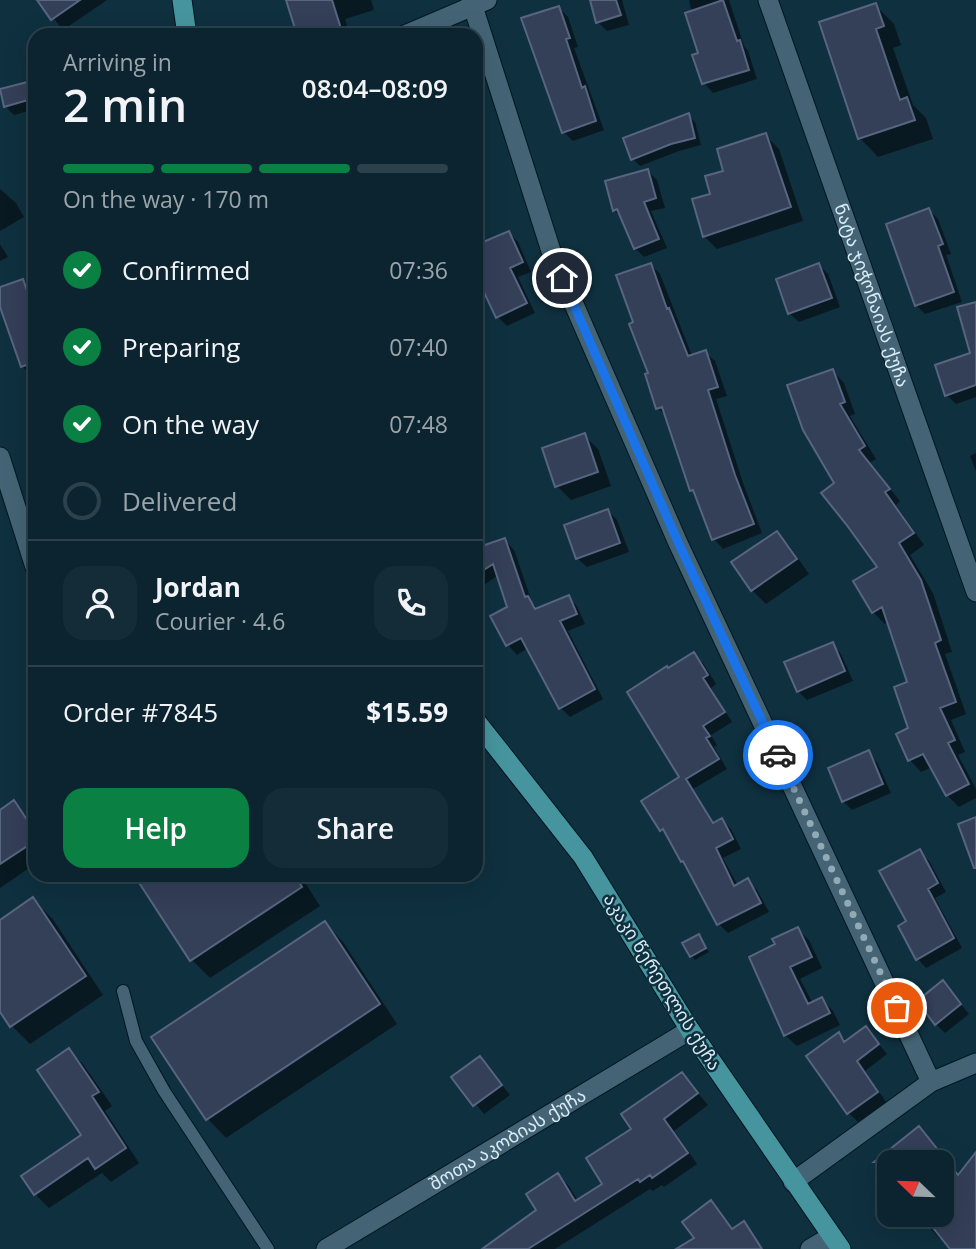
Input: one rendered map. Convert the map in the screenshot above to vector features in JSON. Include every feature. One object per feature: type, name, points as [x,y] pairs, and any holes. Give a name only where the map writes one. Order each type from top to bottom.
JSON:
[{"type":"main road","points":[[182,0],[186,28]]},
{"type":"main road","name":"აკაკი წერეთლის ქუჩა","points":[[483,730],[583,857],[690,1030],[836,1242]]},
{"type":"street","name":"ნატა ჯიჭონაიას ქუჩა","points":[[768,0],[976,592]]},
{"type":"street","points":[[420,28],[476,2],[552,254],[678,542],[932,1082]]},
{"type":"street","points":[[0,457],[28,544]]},
{"type":"street","name":"შოთა აკობიას ქუჩა","points":[[326,1249],[690,1030]]},
{"type":"street","points":[[793,1182],[932,1082],[976,1063]]},
{"type":"street","points":[[810,1249],[836,1242]]},
{"type":"lane","points":[[123,991],[136,1041],[164,1091],[268,1249]]},
{"type":"building","points":[[37,0],[80,0],[51,20]]},
{"type":"building","points":[[286,0],[332,0],[341,28],[295,28]]},
{"type":"building","points":[[590,0],[616,0],[621,15],[596,23]]},
{"type":"building","points":[[723,0],[749,70],[702,84],[692,55],[698,53],[685,13]]},
{"type":"building","points":[[876,3],[884,26],[876,29],[900,100],[907,97],[915,120],[858,139],[819,22]]},
{"type":"building","points":[[559,6],[570,38],[566,39],[596,121],[562,133],[521,18]]},
{"type":"building","points":[[28,82],[28,100],[4,107],[0,89]]},
{"type":"building","points":[[689,113],[695,138],[671,144],[631,160],[623,138]]},
{"type":"building","points":[[766,133],[791,207],[703,237],[692,199],[710,194],[705,176],[723,171],[717,149]]},
{"type":"building","points":[[648,169],[656,198],[644,202],[659,239],[634,249],[617,209],[613,211],[605,181]]},
{"type":"building","points":[[929,208],[943,244],[938,246],[954,292],[915,306],[886,224]]},
{"type":"building","points":[[509,231],[523,262],[510,268],[527,303],[496,318],[483,290],[483,242]]},
{"type":"building","points":[[651,263],[667,309],[669,308],[688,356],[706,350],[718,387],[708,390],[754,524],[712,540],[693,490],[690,491],[662,407],[656,409],[645,374],[648,373],[629,324],[633,322],[616,275]]},
{"type":"building","points":[[819,263],[832,298],[788,314],[776,279]]},
{"type":"building","points":[[23,279],[28,294],[28,364],[21,367],[0,307],[0,287]]},
{"type":"building","points":[[976,302],[976,385],[945,396],[935,365],[970,353],[957,307]]},
{"type":"building","points":[[833,369],[845,402],[840,404],[865,446],[859,450],[890,489],[885,492],[914,533],[899,543],[921,580],[941,640],[935,643],[956,702],[940,708],[955,740],[948,743],[969,784],[946,796],[923,754],[908,761],[896,734],[908,728],[894,687],[907,682],[882,607],[872,613],[853,581],[877,567],[821,493],[834,483],[803,430],[787,385]]},
{"type":"building","points":[[585,433],[598,472],[555,487],[542,448]]},
{"type":"building","points":[[608,509],[620,543],[576,559],[564,525]]},
{"type":"building","points":[[777,531],[797,559],[751,591],[731,562]]},
{"type":"building","points":[[505,538],[525,597],[528,596],[535,609],[569,595],[577,614],[560,621],[595,689],[559,709],[521,638],[506,646],[490,616],[507,607],[493,564],[483,570],[483,546]]},
{"type":"building","points":[[833,642],[845,671],[797,692],[784,662]]},
{"type":"building","points":[[694,652],[708,675],[703,678],[725,712],[703,726],[710,736],[706,738],[719,759],[686,779],[713,823],[722,818],[733,839],[716,848],[734,886],[748,878],[761,903],[717,925],[683,861],[681,862],[663,829],[660,831],[641,801],[679,777],[627,692]]},
{"type":"building","points":[[869,750],[883,784],[842,802],[828,768]]},
{"type":"building","points":[[14,800],[28,821],[28,846],[0,864],[0,810]]},
{"type":"building","points":[[976,817],[976,868],[974,868],[958,824]]},
{"type":"building","points":[[920,849],[938,883],[928,889],[954,938],[916,960],[898,926],[906,921],[879,871]]},
{"type":"building","points":[[139,882],[299,882],[302,887],[190,961]]},
{"type":"building","points":[[33,897],[86,976],[10,1027],[0,1012],[0,920]]},
{"type":"building","points":[[325,921],[380,1004],[206,1120],[151,1037]]},
{"type":"building","points":[[798,927],[812,957],[790,967],[808,1004],[822,997],[830,1013],[784,1036],[749,957],[775,944],[772,939]]},
{"type":"building","points":[[699,934],[706,948],[690,957],[682,943]]},
{"type":"building","points":[[943,980],[961,1004],[935,1025],[917,1001]]},
{"type":"building","points":[[866,1026],[879,1044],[857,1061],[878,1092],[847,1114],[806,1056],[839,1032],[844,1042]]},
{"type":"building","points":[[69,1048],[99,1092],[92,1096],[126,1148],[95,1169],[88,1158],[34,1195],[21,1176],[81,1135],[37,1070]]},
{"type":"building","points":[[480,1056],[502,1085],[473,1106],[451,1077]]},
{"type":"building","points":[[682,1072],[698,1093],[664,1119],[688,1153],[652,1178],[650,1175],[640,1182],[638,1179],[528,1249],[482,1249],[536,1210],[526,1194],[558,1173],[575,1201],[602,1184],[586,1158],[631,1129],[621,1114]]},
{"type":"building","points":[[919,1126],[938,1150],[889,1150]]},
{"type":"building","points":[[976,1152],[976,1249],[950,1249],[932,1227],[954,1227],[954,1170],[958,1175]]},
{"type":"building","points":[[711,1200],[732,1229],[744,1221],[762,1249],[676,1249],[694,1238],[682,1222]]},
{"type":"way so far","points":[[778,755],[897,1008]]},
{"type":"route","points":[[562,278],[678,542],[778,755]]}]
